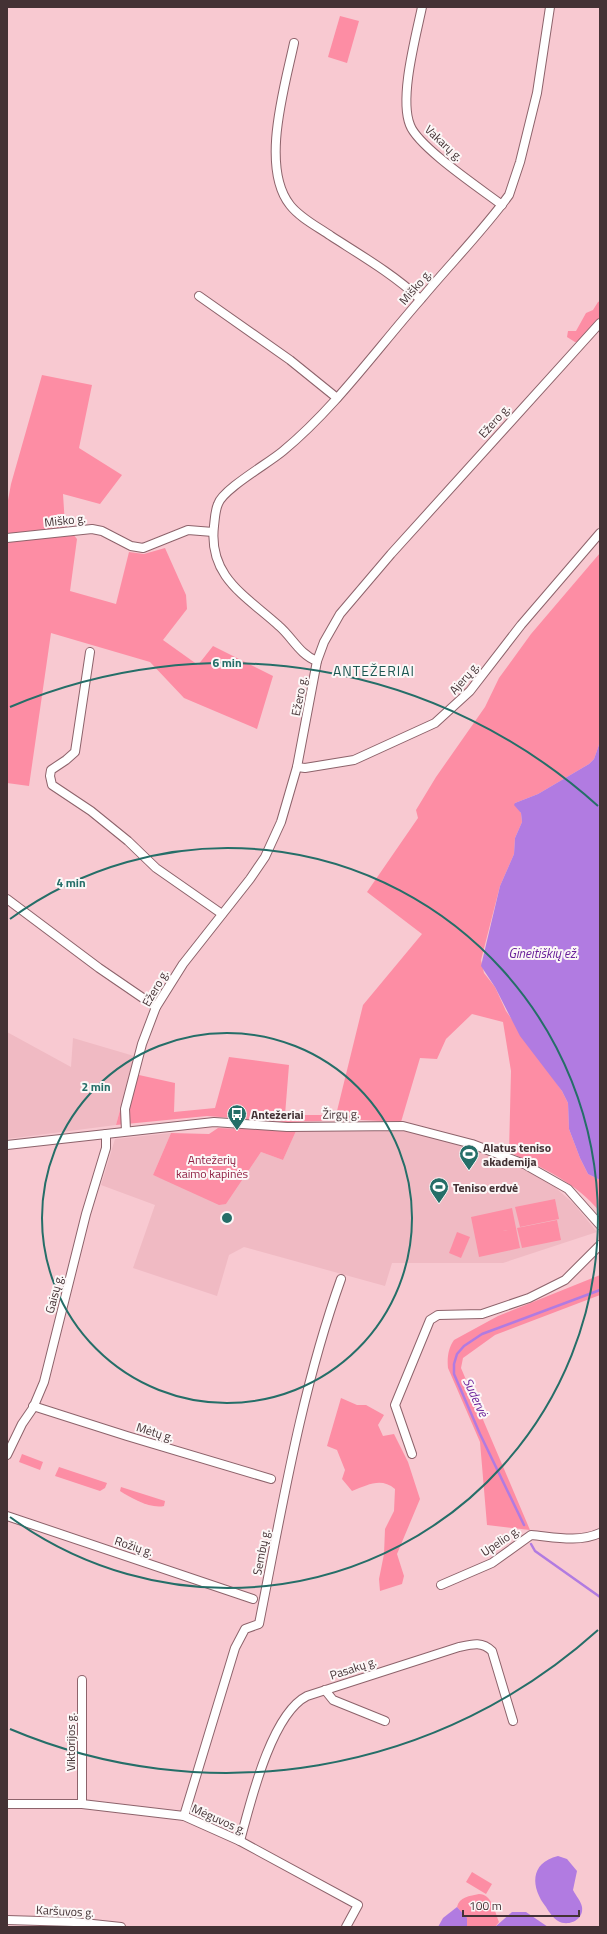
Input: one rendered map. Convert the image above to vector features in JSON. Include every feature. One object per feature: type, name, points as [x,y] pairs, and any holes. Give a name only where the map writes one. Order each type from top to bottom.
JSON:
[{"type":"street","name":"Vakarų g.","points":[[422,7],[411,64],[407,98],[407,115],[410,125],[417,137],[448,165],[502,205]]},
{"type":"street","name":"Miško g.","points":[[318,661],[306,656],[280,626],[239,593],[230,583],[217,561],[214,550],[213,532],[217,508],[222,496],[270,463],[300,437],[338,398],[420,299],[502,205],[513,187],[537,93],[550,7]]},
{"type":"street","points":[[294,43],[281,99],[277,127],[276,156],[278,176],[285,198],[291,207],[308,221],[401,281],[420,299]]},
{"type":"street","points":[[199,296],[290,360],[338,398]]},
{"type":"street","name":"Ežero g.","points":[[126,1131],[125,1109],[142,1044],[156,1007],[183,964],[250,879],[270,847],[281,822],[297,767],[318,661],[324,642],[340,614],[356,594],[600,323]]},
{"type":"street","name":"Miško g.","points":[[7,538],[92,529],[102,531],[131,546],[143,548],[188,530],[213,532]]},
{"type":"street","name":"Ajerų g.","points":[[297,767],[305,768],[354,760],[435,723],[470,691],[521,625],[600,533]]},
{"type":"street","points":[[90,652],[75,752],[71,757],[52,770],[50,781],[52,785],[91,811],[128,841],[156,868],[222,914]]},
{"type":"street","points":[[7,899],[99,968],[156,1007]]},
{"type":"street","name":"Žirgų g.","points":[[7,1145],[214,1122],[287,1127],[381,1126],[411,1128],[494,1152],[543,1174],[568,1189],[600,1225]]},
{"type":"street","name":"Gaisų g.","points":[[7,1455],[44,1382],[86,1214],[106,1148],[106,1134]]},
{"type":"street","points":[[412,1454],[395,1405],[430,1320],[438,1315],[482,1314],[529,1298],[565,1280],[600,1245]]},
{"type":"street","name":"Sembų g.","points":[[184,1816],[235,1648],[245,1629],[259,1624],[288,1478],[308,1388],[340,1279]]},
{"type":"street","name":"Mėtų g.","points":[[33,1406],[271,1479]]},
{"type":"street","name":"Rožių g.","points":[[7,1516],[254,1599]]},
{"type":"street","name":"Upelio g.","points":[[440,1585],[492,1563],[531,1535],[575,1539],[599,1535]]},
{"type":"street","name":"Pasakų g.","points":[[240,1841],[264,1759],[286,1716],[301,1699],[454,1649],[481,1643],[486,1645],[492,1651],[514,1721]]},
{"type":"street","name":"Viktorijos g.","points":[[82,1680],[82,1804]]},
{"type":"street","points":[[325,1690],[333,1700],[385,1721]]},
{"type":"street","name":"Mėguvos g.","points":[[7,1804],[82,1804],[184,1816],[240,1841],[358,1905],[346,1927]]},
{"type":"street","name":"Karšuvos g.","points":[[7,1920],[74,1922],[121,1927]]},
{"type":"shaded area","points":[[7,1032],[71,1067],[73,1038],[134,1056],[116,1125],[7,1139]]},
{"type":"shaded area","points":[[403,1130],[433,1137],[476,1151],[529,1172],[556,1188],[574,1204],[597,1232],[503,1263],[392,1263],[385,1286],[244,1247],[229,1255],[217,1296],[133,1268],[155,1205],[101,1185],[115,1139],[171,1133],[153,1175],[226,1204],[261,1152],[283,1160],[296,1131]]},
{"type":"green space","points":[[340,16],[359,21],[347,63],[328,57]]},
{"type":"green space","points":[[600,301],[600,320],[579,342],[575,342],[567,337],[568,331],[576,331],[586,313],[593,310]]},
{"type":"green space","points":[[42,375],[92,385],[79,448],[122,475],[100,504],[63,494],[65,525],[77,539],[70,591],[116,604],[129,552],[144,554],[165,548],[186,595],[187,609],[163,640],[198,665],[213,646],[273,676],[257,729],[184,698],[150,662],[51,633],[29,786],[7,783],[7,506],[11,484]]},
{"type":"green space","points":[[600,553],[600,742],[594,759],[589,764],[538,794],[515,803],[521,813],[522,822],[515,838],[514,854],[500,886],[481,960],[484,973],[495,987],[506,1011],[562,1091],[568,1103],[569,1129],[580,1158],[588,1174],[600,1180],[600,1212],[581,1192],[570,1184],[546,1170],[509,1152],[511,1071],[503,1022],[472,1014],[446,1039],[437,1059],[420,1058],[401,1122],[361,1120],[284,1122],[207,1116],[116,1125],[130,1073],[175,1083],[174,1112],[215,1108],[229,1057],[289,1065],[285,1115],[336,1115],[363,1005],[422,934],[367,892],[418,818],[416,810],[436,777],[485,707],[499,678],[531,634]]},
{"type":"green space","name":"Antežerių kaimo kapinės","points":[[218,1128],[296,1131],[283,1160],[261,1152],[226,1204],[219,1205],[153,1175],[171,1133],[209,1134]]},
{"type":"green space","points":[[555,1199],[559,1219],[520,1227],[515,1207]]},
{"type":"green space","points":[[512,1208],[520,1248],[479,1257],[471,1217]]},
{"type":"green space","points":[[557,1220],[561,1240],[522,1248],[517,1228]]},
{"type":"green space","points":[[457,1232],[470,1237],[461,1258],[449,1253]]},
{"type":"green space","points":[[600,1275],[600,1295],[495,1335],[463,1358],[461,1368],[530,1530],[487,1525],[480,1442],[448,1368],[450,1346],[454,1340],[498,1316]]},
{"type":"green space","points":[[341,1398],[357,1405],[366,1405],[384,1415],[378,1425],[383,1436],[394,1434],[408,1462],[420,1499],[397,1554],[404,1576],[402,1584],[380,1591],[379,1579],[384,1554],[385,1529],[394,1511],[395,1489],[385,1483],[374,1483],[352,1491],[342,1479],[345,1470],[337,1450],[327,1446]]},
{"type":"green space","points":[[22,1454],[43,1462],[40,1470],[19,1462]]},
{"type":"green space","points":[[59,1467],[107,1483],[105,1488],[100,1491],[55,1476]]},
{"type":"green space","points":[[121,1487],[165,1501],[164,1506],[153,1506],[141,1502],[120,1491]]},
{"type":"green space","points":[[472,1872],[492,1884],[486,1894],[466,1882]]},
{"type":"green space","points":[[479,1894],[487,1897],[492,1904],[499,1922],[495,1927],[467,1927],[464,1915],[457,1907],[462,1899]]},
{"type":"water","name":"Gineitiškių ež.","points":[[600,742],[600,1180],[588,1174],[580,1158],[569,1129],[568,1103],[562,1091],[520,1036],[495,987],[481,966],[500,886],[514,854],[515,838],[522,822],[521,813],[514,805],[515,803],[538,794],[589,764],[594,759]]},
{"type":"water","points":[[558,1856],[567,1859],[577,1871],[573,1890],[581,1903],[582,1912],[578,1919],[571,1923],[562,1923],[553,1917],[537,1892],[536,1877],[538,1870],[542,1864],[549,1859]]},
{"type":"water","points":[[457,1907],[467,1918],[467,1927],[438,1927],[443,1918]]},
{"type":"water","points":[[512,1912],[526,1912],[548,1927],[495,1927]]},
{"type":"waterway","name":"Sudervė","points":[[524,1525],[480,1434],[454,1374],[454,1364],[457,1354],[464,1346],[482,1334],[600,1290]]},
{"type":"waterway","name":"Sudervė","points":[[531,1544],[535,1551],[600,1597]]},
{"type":"place","name":"Antežeriai","points":[[237,1131]]},
{"type":"place","name":"Alatus teniso akademija","points":[[469,1171]]},
{"type":"place","name":"Teniso erdvė","points":[[439,1204]]},
{"type":"district","name":"ANTEŽERIAI","points":[[374,670]]}]
